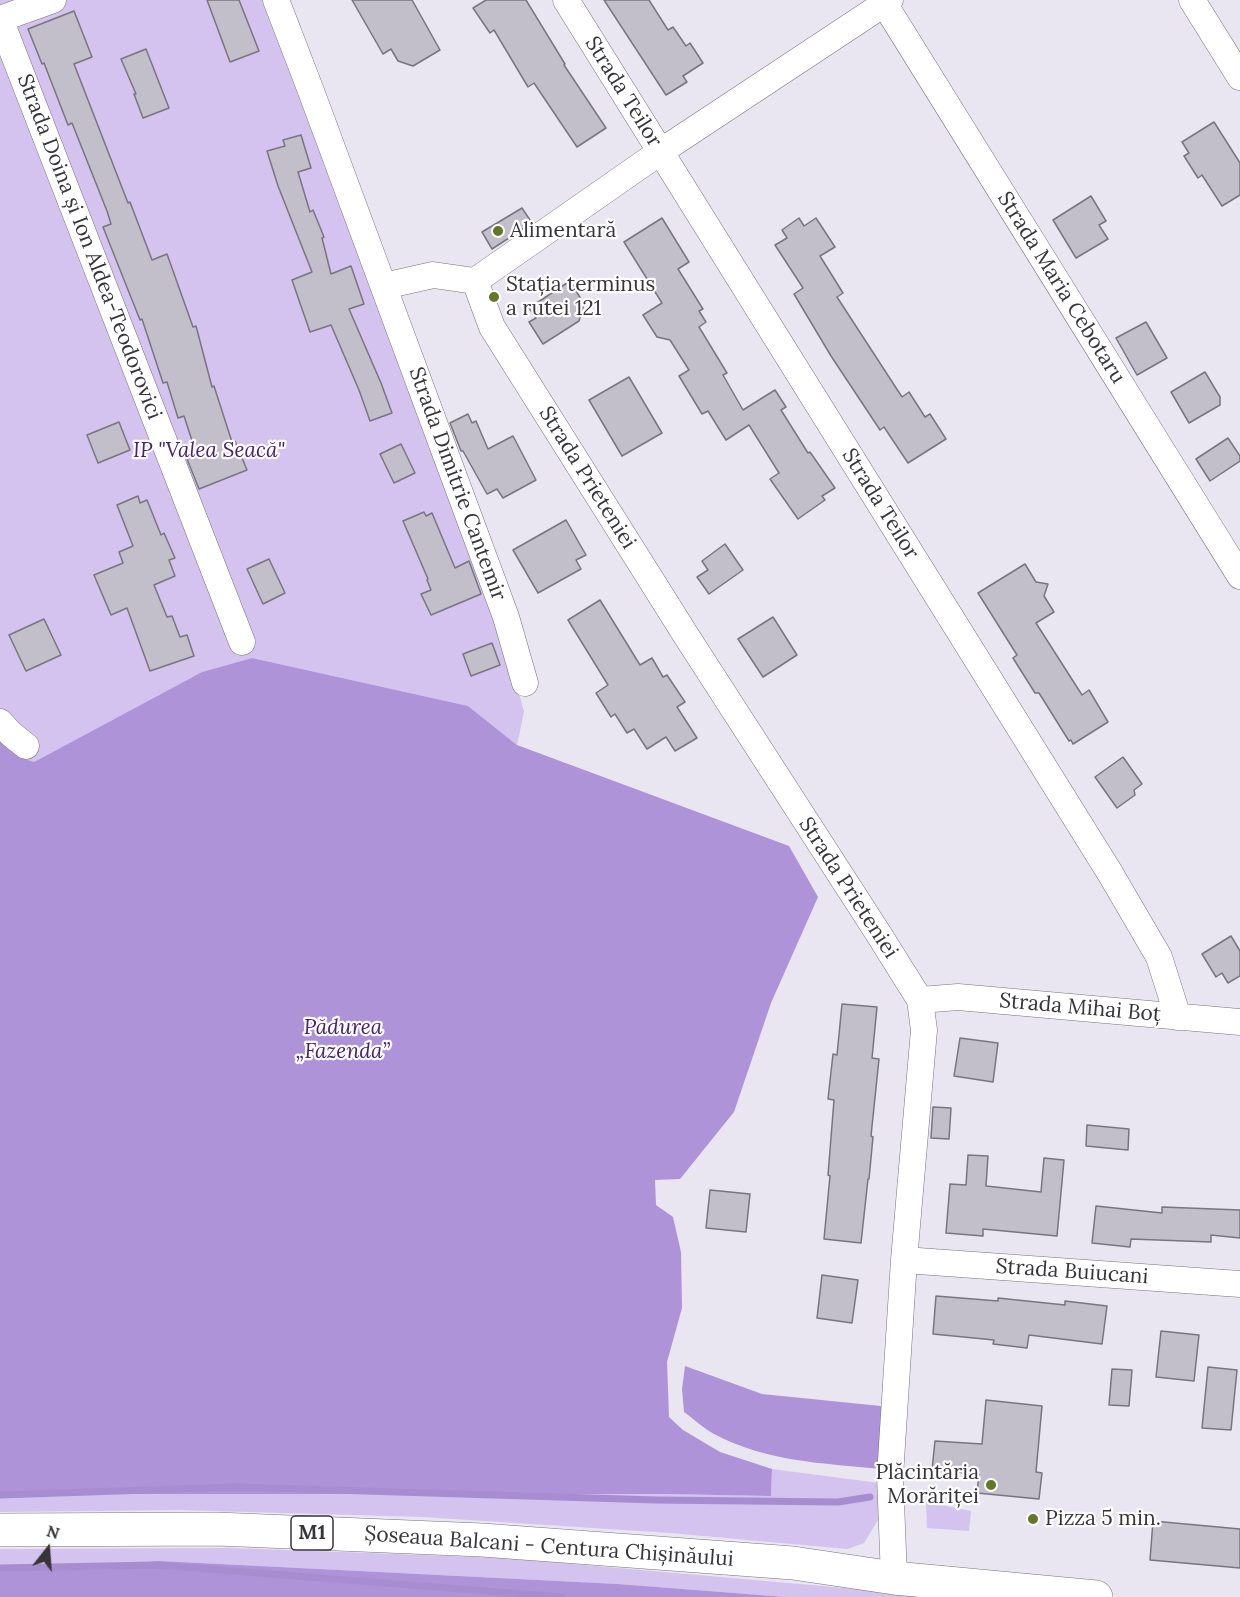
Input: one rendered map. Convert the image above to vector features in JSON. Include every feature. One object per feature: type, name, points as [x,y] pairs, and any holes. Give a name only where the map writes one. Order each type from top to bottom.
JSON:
[{"type":"highway","name":"Șoseaua Balcani - Centura Chișinăului","points":[[0,1530],[217,1529],[482,1540],[793,1563],[894,1578],[1096,1597]]},
{"type":"street","points":[[0,19],[53,0]]},
{"type":"street","points":[[276,0],[384,286],[433,276],[475,281],[660,152],[885,1]]},
{"type":"street","name":"Strada Teilor","points":[[566,0],[1110,873],[1159,957],[1178,1017]]},
{"type":"street","points":[[1192,0],[1240,77]]},
{"type":"street","name":"Strada Maria Cebotaru","points":[[885,1],[1240,576]]},
{"type":"street","name":"Strada Doina și Ion Aldea-Teodorovici","points":[[0,19],[242,642]]},
{"type":"street","name":"Strada Prieteniei","points":[[475,281],[492,327],[687,637],[920,1000],[924,1030],[904,1260],[890,1476],[894,1578]]},
{"type":"street","name":"Strada Dimitrie Cantemir","points":[[384,286],[506,617],[525,683]]},
{"type":"street","points":[[0,722],[26,746]]},
{"type":"street","name":"Strada Mihai Boț","points":[[920,1000],[958,998],[1240,1022]]},
{"type":"street","name":"Strada Buiucani","points":[[904,1260],[1240,1284]]},
{"type":"green space","name":"IP \"Valea Seacă\"","points":[[0,0],[262,0],[508,651],[524,712],[517,745],[468,706],[252,658],[202,672],[34,762],[19,757],[0,735]]},
{"type":"green space","name":"Pădurea „Fazenda”","points":[[252,658],[468,706],[517,745],[789,846],[818,897],[771,1003],[734,1112],[680,1179],[655,1180],[656,1205],[673,1217],[681,1252],[682,1308],[667,1362],[669,1417],[683,1430],[720,1452],[772,1469],[771,1496],[0,1494],[0,735],[19,757],[34,762],[202,672]]},
{"type":"green space","points":[[685,1366],[762,1394],[881,1406],[881,1469],[816,1463],[775,1456],[714,1434],[684,1412],[682,1389]]},
{"type":"green space","points":[[772,1469],[879,1483],[878,1520],[864,1543],[848,1549],[670,1533],[423,1517],[179,1510],[0,1512],[0,1494],[771,1496]]},
{"type":"green space","points":[[926,1502],[971,1511],[969,1531],[927,1528]]},
{"type":"green space","points":[[230,1548],[505,1558],[947,1597],[786,1597],[618,1584],[160,1561],[0,1570],[0,1549]]},
{"type":"green space","points":[[160,1561],[618,1584],[786,1597],[0,1597],[0,1570]]},
{"type":"building","points":[[207,0],[239,0],[259,51],[230,62]]},
{"type":"building","points":[[352,0],[412,0],[440,50],[413,66],[398,61],[391,49],[383,54]]},
{"type":"building","points":[[486,0],[526,0],[564,65],[606,128],[577,147],[534,83],[528,87],[494,30],[490,33],[473,8]]},
{"type":"building","points":[[604,0],[649,0],[668,30],[673,27],[686,46],[690,43],[703,63],[683,76],[687,82],[666,95]]},
{"type":"building","points":[[74,11],[92,57],[74,64],[152,260],[167,254],[193,327],[196,326],[212,387],[214,386],[232,442],[235,441],[247,470],[199,489],[187,459],[197,456],[184,416],[178,418],[167,382],[163,383],[142,319],[140,320],[103,227],[111,224],[107,211],[72,123],[68,125],[28,29]]},
{"type":"building","points":[[146,49],[169,108],[143,118],[134,94],[136,94],[121,59]]},
{"type":"building","points":[[1214,122],[1240,163],[1240,195],[1222,206],[1202,175],[1198,178],[1184,156],[1189,153],[1182,142]]},
{"type":"building","points":[[301,135],[311,168],[298,172],[310,212],[313,210],[324,237],[322,238],[331,274],[351,266],[364,304],[349,309],[392,413],[370,421],[331,325],[310,332],[292,280],[312,272],[278,186],[267,151],[285,146],[283,140]]},
{"type":"building","points":[[1091,196],[1106,221],[1099,225],[1108,239],[1076,258],[1053,220]]},
{"type":"building","points":[[522,208],[532,223],[492,249],[482,232]]},
{"type":"building","points":[[662,218],[689,262],[678,269],[703,309],[699,311],[706,322],[699,327],[727,373],[723,375],[743,410],[775,390],[786,407],[781,410],[808,453],[810,452],[835,488],[822,496],[825,500],[798,519],[770,479],[779,473],[749,425],[726,440],[708,411],[702,414],[679,376],[689,370],[670,340],[657,337],[643,315],[662,303],[624,242]]},
{"type":"building","points":[[799,218],[804,226],[816,218],[835,247],[820,256],[843,293],[837,297],[902,397],[909,392],[925,417],[930,414],[946,439],[908,463],[884,427],[880,430],[831,356],[794,294],[803,288],[775,245],[787,238],[782,230]]},
{"type":"building","points":[[570,281],[584,304],[579,321],[543,344],[529,322],[536,318],[529,308]]},
{"type":"building","points":[[1146,322],[1167,358],[1137,375],[1116,338]]},
{"type":"building","points":[[1205,372],[1220,397],[1220,405],[1189,423],[1171,392]]},
{"type":"building","points":[[629,377],[662,433],[622,456],[589,400]]},
{"type":"building","points":[[468,414],[472,423],[476,421],[488,449],[513,436],[536,480],[503,498],[497,489],[487,494],[461,451],[450,423]]},
{"type":"building","points":[[119,422],[130,450],[98,463],[87,435]]},
{"type":"building","points":[[1228,438],[1240,456],[1240,461],[1210,481],[1196,459]]},
{"type":"building","points":[[401,444],[415,473],[394,483],[380,454]]},
{"type":"building","points":[[138,496],[140,503],[147,500],[161,535],[164,533],[175,558],[169,560],[175,576],[154,585],[167,617],[172,616],[180,637],[187,635],[194,656],[150,671],[127,608],[111,615],[94,575],[123,563],[119,552],[133,546],[117,505]]},
{"type":"building","points":[[424,512],[426,516],[432,513],[455,568],[469,561],[481,594],[431,615],[421,594],[431,590],[428,579],[403,521]]},
{"type":"building","points":[[566,520],[586,555],[576,560],[581,569],[538,593],[513,550]]},
{"type":"building","points":[[725,544],[743,570],[709,594],[697,577],[708,570],[702,561]]},
{"type":"building","points":[[269,559],[285,593],[263,604],[247,569]]},
{"type":"building","points":[[1025,564],[1036,582],[1048,584],[1044,596],[1054,612],[1036,623],[1082,695],[1089,690],[1108,722],[1073,744],[1039,693],[1035,693],[1013,658],[1017,655],[978,593]]},
{"type":"building","points":[[600,600],[640,665],[652,658],[663,677],[667,675],[685,702],[677,707],[697,738],[675,751],[666,737],[647,749],[634,729],[627,733],[615,714],[611,717],[596,693],[608,685],[568,620]]},
{"type":"building","points":[[773,617],[797,655],[763,677],[738,639]]},
{"type":"building","points":[[44,619],[61,655],[26,671],[9,635]]},
{"type":"building","points":[[492,643],[500,665],[471,676],[463,654]]},
{"type":"building","points":[[1123,757],[1142,784],[1134,790],[1135,795],[1117,808],[1095,777]]},
{"type":"building","points":[[1231,936],[1240,951],[1240,976],[1228,983],[1222,973],[1216,977],[1202,954]]},
{"type":"building","points":[[842,1004],[877,1007],[872,1058],[879,1059],[861,1243],[824,1239],[834,1100],[828,1099],[833,1054],[837,1055]]},
{"type":"building","points":[[960,1038],[998,1043],[993,1082],[954,1076]]},
{"type":"building","points":[[933,1107],[951,1108],[949,1139],[931,1138]]},
{"type":"building","points":[[1087,1125],[1129,1129],[1128,1150],[1086,1146]]},
{"type":"building","points":[[968,1155],[988,1156],[986,1186],[1041,1192],[1044,1158],[1064,1160],[1057,1236],[983,1229],[983,1236],[946,1233],[950,1184],[966,1185]]},
{"type":"building","points":[[710,1190],[750,1194],[746,1232],[706,1228]]},
{"type":"building","points":[[1096,1206],[1162,1213],[1162,1207],[1240,1210],[1240,1238],[1211,1235],[1211,1242],[1131,1239],[1130,1247],[1092,1243]]},
{"type":"building","points":[[822,1275],[858,1280],[852,1323],[817,1318]]},
{"type":"building","points":[[936,1296],[998,1301],[998,1298],[1065,1305],[1065,1301],[1107,1306],[1102,1344],[1029,1335],[1027,1348],[993,1344],[994,1340],[933,1334]]},
{"type":"building","points":[[1161,1331],[1199,1335],[1194,1381],[1156,1377]]},
{"type":"building","points":[[1208,1367],[1237,1370],[1231,1430],[1202,1428]]},
{"type":"building","points":[[1112,1369],[1132,1370],[1129,1406],[1109,1405]]},
{"type":"building","points":[[986,1400],[1042,1406],[1036,1472],[1042,1473],[1039,1499],[977,1493],[979,1474],[932,1470],[935,1441],[982,1444]]},
{"type":"building","points":[[1153,1521],[1240,1529],[1240,1568],[1150,1560]]},
{"type":"waterway","points":[[0,1495],[236,1487],[656,1500],[838,1502],[870,1497]]},
{"type":"waterway","points":[[0,1568],[157,1565],[562,1597]]},
{"type":"place","name":"Alimentară","points":[[498,231]]},
{"type":"place","name":"Stația terminus a rutei 121","points":[[494,297]]},
{"type":"place","name":"Plăcintăria Morăriței","points":[[991,1485]]},
{"type":"place","name":"Pizza 5 min.","points":[[1033,1519]]}]
